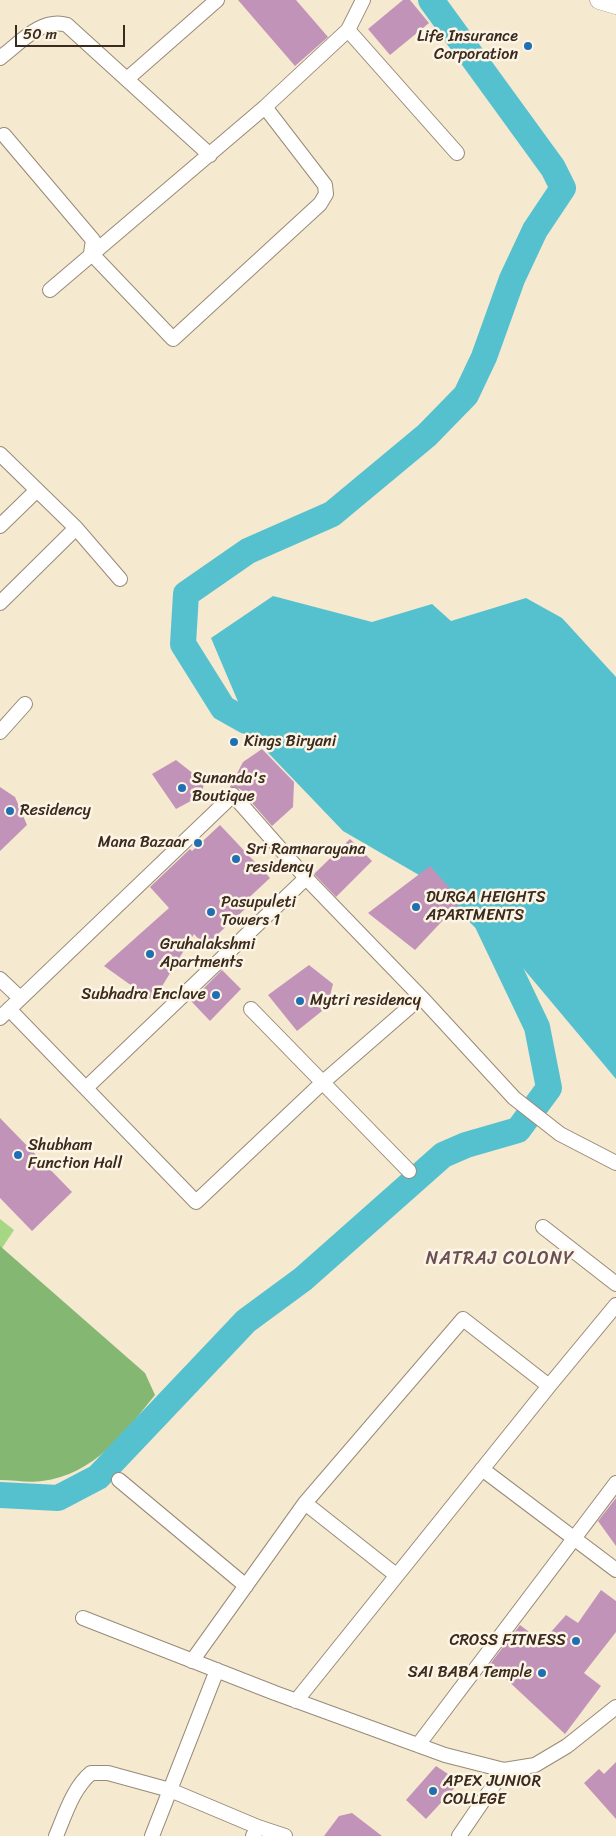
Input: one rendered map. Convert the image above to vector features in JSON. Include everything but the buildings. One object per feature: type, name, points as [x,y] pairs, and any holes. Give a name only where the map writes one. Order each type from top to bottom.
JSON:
[{"type":"main road","points":[[599,0],[616,4]]},
{"type":"street","points":[[127,79],[217,0]]},
{"type":"street","points":[[50,290],[90,253],[210,155],[265,107],[348,30],[363,0]]},
{"type":"street","points":[[0,58],[45,24],[58,22],[73,30],[210,155]]},
{"type":"street","points":[[348,30],[457,153]]},
{"type":"street","points":[[90,253],[173,339],[320,204],[326,194],[325,185],[265,107]]},
{"type":"street","points":[[4,135],[93,240],[90,253]]},
{"type":"street","points":[[0,454],[76,528],[120,579]]},
{"type":"street","points":[[0,526],[37,490]]},
{"type":"street","points":[[0,603],[76,528]]},
{"type":"street","points":[[0,732],[25,704]]},
{"type":"street","points":[[421,997],[322,1083],[196,1202],[86,1088],[4,1014],[232,795],[306,878],[421,997],[514,1098],[560,1134],[616,1163]]},
{"type":"street","points":[[86,1088],[306,878]]},
{"type":"street","points":[[0,979],[20,998]]},
{"type":"street","points":[[251,1009],[409,1171]]},
{"type":"street","points":[[543,1226],[616,1284]]},
{"type":"street","points":[[296,1701],[616,1304]]},
{"type":"street","points":[[192,1661],[305,1503],[463,1319],[549,1386]]},
{"type":"street","points":[[482,1469],[616,1570]]},
{"type":"street","points":[[119,1480],[246,1586]]},
{"type":"street","points":[[418,1745],[616,1482]]},
{"type":"street","points":[[305,1503],[396,1575]]},
{"type":"street","points":[[82,1618],[296,1701],[445,1755],[504,1770],[535,1765],[568,1746],[616,1707]]},
{"type":"street","points":[[152,1836],[217,1670]]},
{"type":"street","points":[[459,1836],[504,1770]]},
{"type":"street","points":[[56,1836],[75,1793],[91,1773],[108,1774],[170,1790],[255,1831],[286,1836]]},
{"type":"green space","points":[[0,1219],[14,1230],[0,1251]]},
{"type":"green space","points":[[0,1246],[145,1373],[155,1395],[107,1450],[93,1461],[61,1477],[37,1482],[0,1480]]},
{"type":"water","points":[[273,596],[372,622],[432,604],[451,621],[526,598],[562,618],[616,677],[616,1079],[486,924],[419,875],[343,831],[253,737],[211,638]]},
{"type":"waterway","points":[[282,725],[246,721],[223,708],[183,644],[186,594],[248,551],[332,514],[427,435],[466,395],[484,357],[512,279],[535,230],[563,188],[553,168],[431,0]]},
{"type":"waterway","points":[[0,1495],[58,1498],[98,1477],[246,1321],[303,1279],[443,1155],[466,1145],[518,1130],[549,1088],[537,1027],[486,920],[468,902]]},
{"type":"place","name":"Life Insurance Corporation","points":[[528,46]]},
{"type":"place","name":"Kings Biryani","points":[[234,742]]},
{"type":"place","name":"Sunanda's Boutique","points":[[182,788]]},
{"type":"place","name":"Residency","points":[[10,811]]},
{"type":"place","name":"Mana Bazaar","points":[[198,843]]},
{"type":"place","name":"Sri Ramnarayana residency","points":[[236,859]]},
{"type":"place","name":"DURGA HEIGHTS APARTMENTS","points":[[416,907]]},
{"type":"place","name":"Pasupuleti Towers 1","points":[[211,912]]},
{"type":"place","name":"Gruhalakshmi Apartments","points":[[150,954]]},
{"type":"place","name":"Subhadra Enclave","points":[[216,995]]},
{"type":"place","name":"Mytri residency","points":[[300,1001]]},
{"type":"place","name":"Shubham Function Hall","points":[[18,1155]]},
{"type":"place","name":"CROSS FITNESS","points":[[576,1641]]},
{"type":"place","name":"SAI BABA Temple","points":[[542,1673]]},
{"type":"place","name":"APEX JUNIOR COLLEGE","points":[[433,1791]]},
{"type":"district","name":"NATRAJ COLONY","points":[[500,1259]]}]
